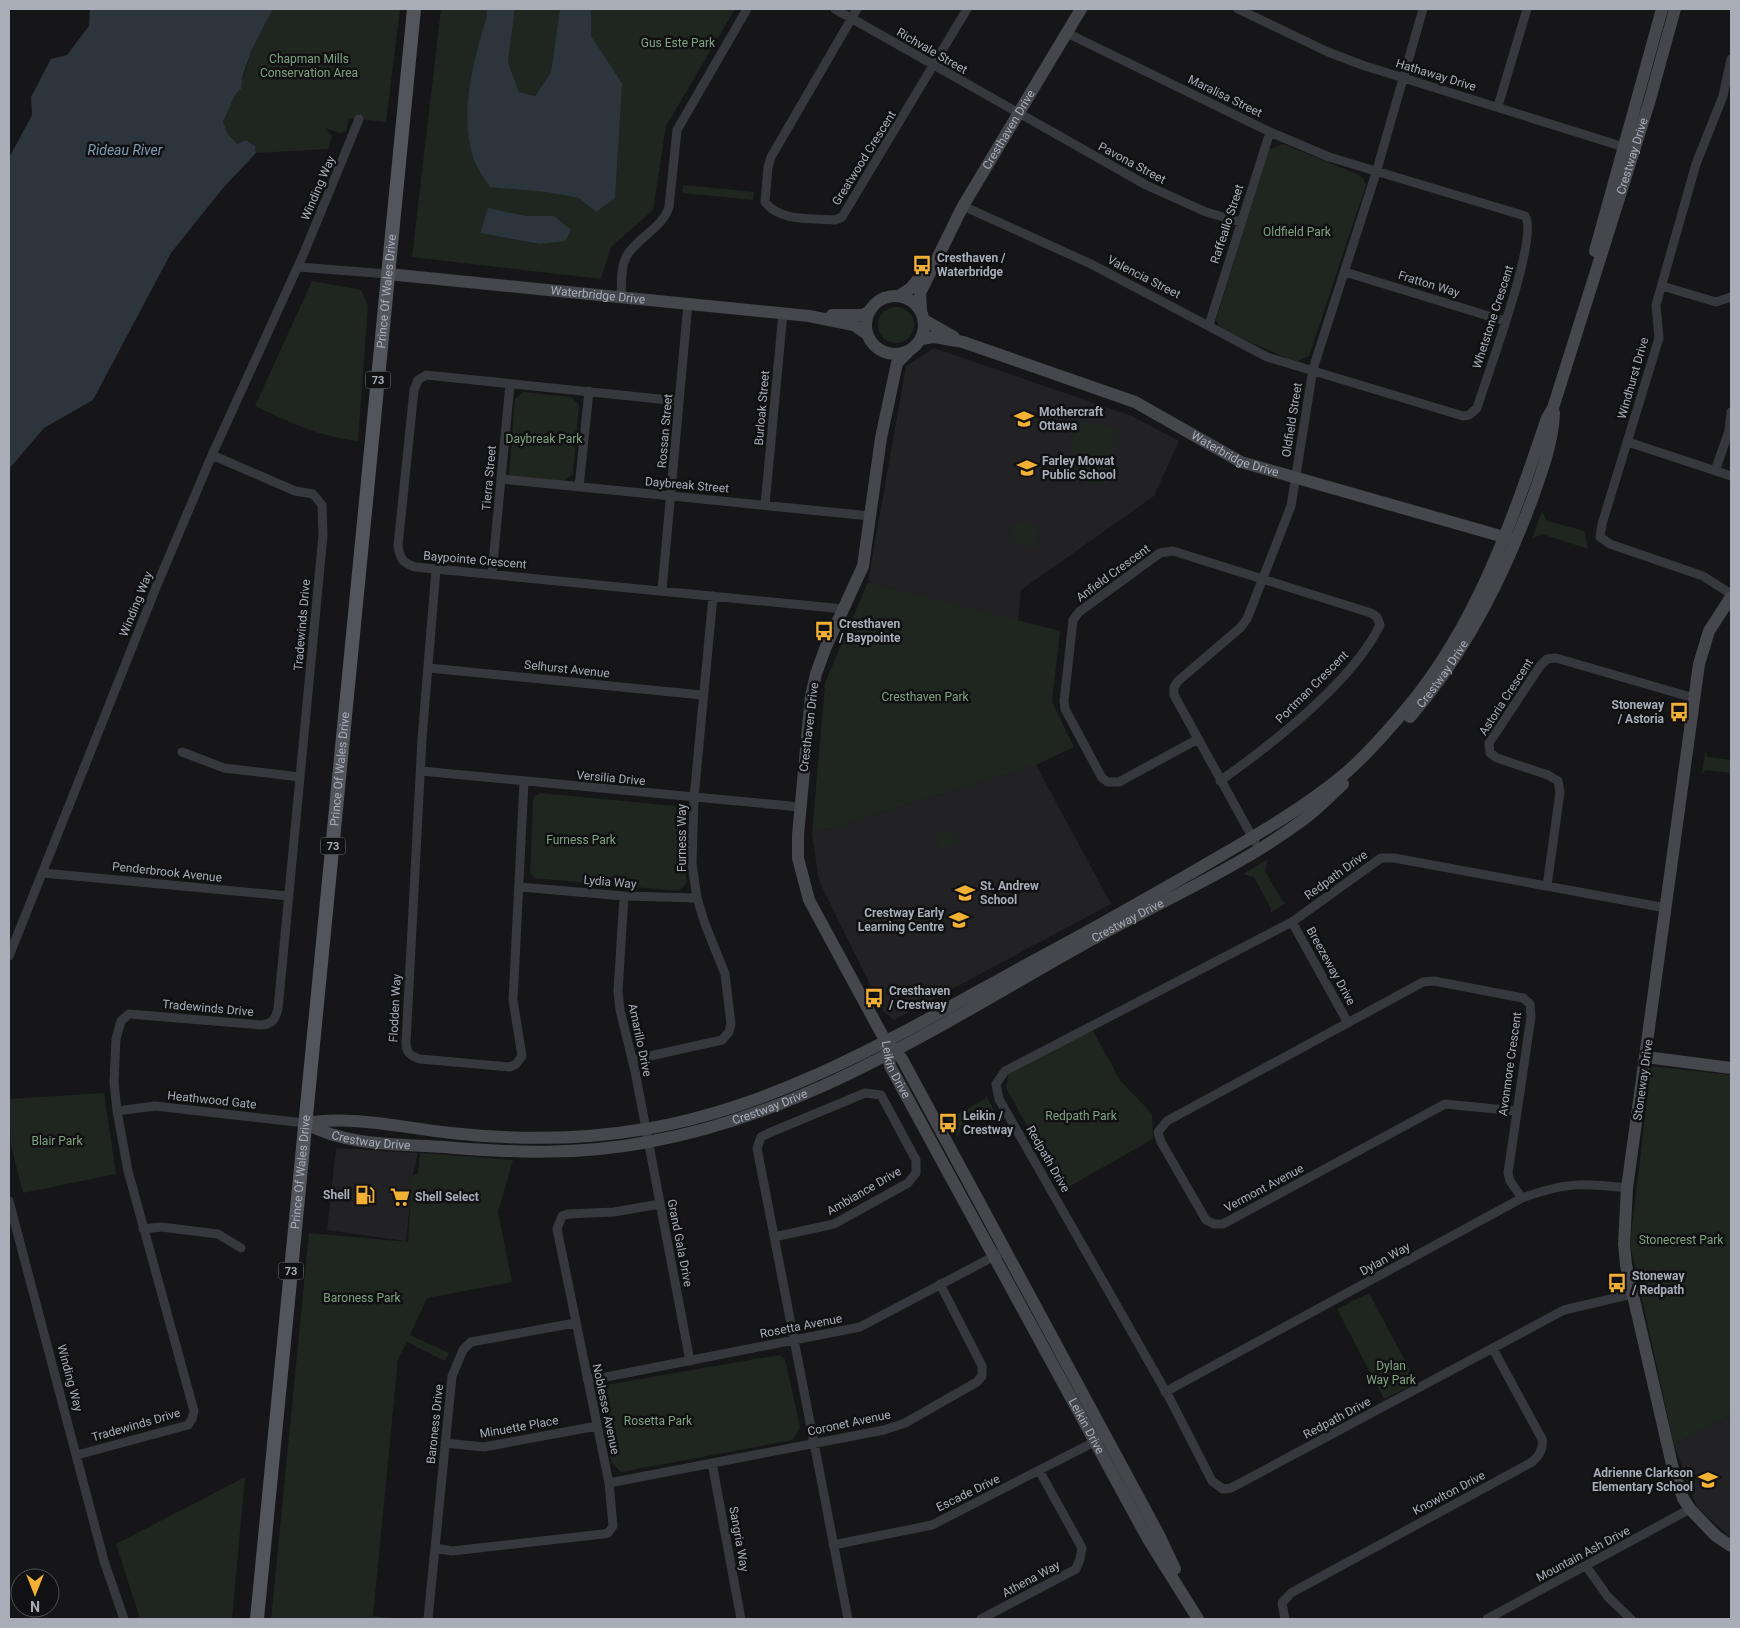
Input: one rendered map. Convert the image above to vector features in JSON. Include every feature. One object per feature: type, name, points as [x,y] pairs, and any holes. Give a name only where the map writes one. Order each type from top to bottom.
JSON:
[{"type":"main road","name":"Prince Of Wales Drive","points":[[257,1619],[414,9]]},
{"type":"street","points":[[621,296],[622,268],[626,258],[632,248],[666,217],[669,207],[677,130],[747,9]]},
{"type":"street","name":"Richvale Street","points":[[835,9],[1017,114]]},
{"type":"street","name":"Greatwood Crescent","points":[[857,9],[771,157],[768,167],[765,202],[772,211],[783,215],[835,220],[842,216],[934,67],[967,9]]},
{"type":"street","name":"Cresthaven Drive","points":[[923,316],[920,293],[963,206],[1080,9]]},
{"type":"street","name":"Hathaway Drive","points":[[1238,9],[1328,52],[1402,78],[1498,106],[1628,148]]},
{"type":"street","name":"Oldfield Street","points":[[1256,844],[1174,696],[1174,687],[1178,681],[1240,628],[1246,620],[1291,506],[1313,369],[1376,173],[1423,9]]},
{"type":"street","points":[[1498,106],[1527,9]]},
{"type":"street","name":"Crestway Drive","points":[[305,1123],[322,1133],[362,1140],[501,1152],[593,1150],[648,1143],[716,1127],[774,1107],[892,1054],[1256,844],[1342,776],[1409,706],[1444,657],[1509,538],[1514,512],[1547,418],[1553,408],[1585,302],[1589,275],[1628,148],[1662,9]]},
{"type":"street","name":"Crestway Drive","points":[[1628,148],[1657,78],[1675,9]]},
{"type":"street","name":"Maralisa Street","points":[[1067,32],[1270,132],[1329,157],[1376,173]]},
{"type":"street","name":"Windhurst Drive","points":[[1731,59],[1723,96],[1696,164],[1656,304],[1659,338],[1602,524],[1600,537],[1610,544],[1704,576],[1731,595]]},
{"type":"street","name":"Pavona Street","points":[[1017,114],[1146,185],[1206,212],[1241,222]]},
{"type":"street","name":"Winding Way","points":[[9,956],[157,585],[212,455],[298,266],[359,119]]},
{"type":"street","name":"Raffeallo Street","points":[[1208,325],[1270,132]]},
{"type":"street","name":"Whetstone Crescent","points":[[1313,369],[1463,416],[1469,415],[1477,408],[1505,321],[1525,258],[1530,229],[1529,221],[1525,216],[1376,173]]},
{"type":"street","name":"Valencia Street","points":[[963,206],[1091,264],[1268,357],[1298,367],[1313,369]]},
{"type":"street","name":"Cresthaven Drive","points":[[899,296],[910,288],[940,253]]},
{"type":"street","points":[[298,266],[388,274]]},
{"type":"street","name":"Fratton Way","points":[[1345,272],[1505,321]]},
{"type":"street","name":"Waterbridge Drive","points":[[388,274],[809,316],[854,325],[867,334]]},
{"type":"street","points":[[1662,286],[1716,302],[1731,297]]},
{"type":"street","points":[[899,296],[908,298],[923,316],[921,339],[908,352],[898,354],[883,351],[872,343],[867,334],[866,324],[869,312],[881,299],[899,296]]},
{"type":"street","name":"Rossan Street","points":[[662,590],[672,497],[688,303]]},
{"type":"street","name":"Waterbridge Drive","points":[[809,316],[857,315],[869,312]]},
{"type":"street","name":"Burloak Street","points":[[765,505],[783,313]]},
{"type":"street","name":"Waterbridge Drive","points":[[923,316],[962,342]]},
{"type":"street","name":"Waterbridge Drive","points":[[921,339],[934,337],[962,342],[1135,402],[1231,457],[1296,478],[1509,538]]},
{"type":"street","name":"Cresthaven Drive","points":[[883,351],[888,362],[889,403]]},
{"type":"street","name":"Cresthaven Drive","points":[[886,1042],[809,900],[798,858],[800,808],[813,689],[825,649],[863,566],[880,445],[897,363],[908,352]]},
{"type":"street","name":"Baypointe Crescent","points":[[679,401],[426,375],[418,380],[414,390],[398,546],[400,558],[406,564],[415,567],[844,609]]},
{"type":"street","name":"Tierra Street","points":[[492,574],[510,384]]},
{"type":"street","points":[[579,486],[589,391]]},
{"type":"street","points":[[1715,471],[1729,430],[1731,412]]},
{"type":"street","points":[[1628,442],[1731,476]]},
{"type":"street","name":"Tradewinds Drive","points":[[77,1454],[188,1425],[194,1411],[154,1259],[143,1229],[128,1171],[117,1111],[114,1082],[116,1039],[121,1021],[129,1014],[261,1025],[270,1024],[276,1018],[323,536],[322,505],[313,494],[295,491],[212,455]]},
{"type":"street","name":"Daybreak Street","points":[[502,479],[870,516]]},
{"type":"street","name":"Anfield Crescent","points":[[1198,739],[1119,782],[1108,782],[1102,778],[1065,709],[1064,701],[1073,620],[1160,553],[1173,552],[1262,580]]},
{"type":"street","name":"Flodden Way","points":[[436,569],[421,771],[406,1043],[406,1048],[411,1056],[420,1059],[510,1066],[520,1061],[521,1052],[513,1000],[524,782]]},
{"type":"street","name":"Portman Crescent","points":[[1220,780],[1284,733],[1326,693],[1365,651],[1380,625],[1377,617],[1371,613],[1262,580]]},
{"type":"street","name":"Stoneway Drive","points":[[1731,595],[1704,642],[1694,698],[1627,1188],[1624,1244],[1632,1294],[1673,1469],[1683,1498],[1690,1509],[1716,1536],[1731,1546]]},
{"type":"street","name":"Furness Way","points":[[632,1060],[722,1040],[729,1032],[731,1024],[725,974],[697,898],[692,864],[694,798],[702,695],[713,596]]},
{"type":"street","name":"Astoria Crescent","points":[[1547,886],[1560,792],[1558,781],[1548,775],[1497,758],[1490,753],[1489,743],[1540,666],[1547,659],[1556,658],[1694,698]]},
{"type":"street","name":"Selhurst Avenue","points":[[429,668],[702,695]]},
{"type":"street","points":[[182,752],[224,768],[300,777]]},
{"type":"street","name":"Versilia Drive","points":[[421,771],[800,808]]},
{"type":"street","name":"Crestway Drive","points":[[305,1123],[331,1119],[485,1137],[522,1138],[595,1136],[645,1129],[708,1116],[786,1088],[886,1042],[1256,844]]},
{"type":"street","name":"Redpath Drive","points":[[1632,1294],[1564,1310],[1231,1488],[1223,1489],[1212,1482],[1165,1392],[999,1099],[996,1084],[1005,1071],[1292,922],[1381,858],[1666,908]]},
{"type":"street","name":"Penderbrook Avenue","points":[[43,873],[289,896]]},
{"type":"street","name":"Lydia Way","points":[[520,887],[624,896],[697,898]]},
{"type":"street","name":"Amarillo Drive","points":[[624,896],[618,991],[645,1129]]},
{"type":"street","name":"Breezeway Drive","points":[[1292,922],[1348,1023]]},
{"type":"street","name":"Avonmore Crescent","points":[[1348,1023],[1423,982],[1434,981],[1523,998],[1530,1004],[1531,1017],[1508,1173],[1510,1181],[1522,1198]]},
{"type":"street","name":"Vermont Avenue","points":[[1348,1023],[1167,1121],[1158,1132],[1160,1142],[1206,1220],[1214,1224],[1223,1224],[1445,1104],[1516,1111]]},
{"type":"street","name":"Leikin Drive","points":[[886,1042],[1100,1439],[1159,1535],[1198,1619]]},
{"type":"street","points":[[1646,1057],[1731,1068]]},
{"type":"street","name":"Ambiance Drive","points":[[774,1237],[834,1224],[908,1183],[916,1173],[916,1160],[881,1095],[865,1093],[854,1097],[761,1137],[757,1148],[793,1341],[848,1619]]},
{"type":"street","name":"Heathwood Gate","points":[[117,1111],[155,1106],[305,1123]]},
{"type":"street","name":"Grand Gala Drive","points":[[645,1129],[690,1361]]},
{"type":"street","name":"Dylan Way","points":[[1165,1392],[1522,1198],[1562,1184],[1627,1188]]},
{"type":"street","name":"Winding Way","points":[[9,1201],[104,1561],[124,1619]]},
{"type":"street","name":"Noblesse Avenue","points":[[435,1548],[452,1551],[608,1532],[613,1526],[609,1482],[557,1229],[562,1216],[660,1204]]},
{"type":"street","points":[[143,1229],[162,1228],[218,1234],[241,1248]]},
{"type":"street","name":"Rosetta Avenue","points":[[587,1379],[601,1378],[860,1327],[1000,1254]]},
{"type":"street","name":"Coronet Avenue","points":[[609,1482],[884,1430],[905,1423],[977,1382],[982,1376],[982,1366],[940,1284]]},
{"type":"street","name":"Baroness Drive","points":[[428,1619],[452,1376],[467,1344],[575,1323]]},
{"type":"street","name":"Knowlton Drive","points":[[1285,1619],[1282,1603],[1291,1593],[1532,1462],[1540,1454],[1543,1445],[1542,1439],[1493,1349]]},
{"type":"street","name":"Minuette Place","points":[[445,1443],[484,1447],[597,1426]]},
{"type":"street","name":"Escade Drive","points":[[833,1545],[932,1525],[1040,1472],[1100,1439]]},
{"type":"street","name":"Sangria Way","points":[[712,1463],[741,1619]]},
{"type":"street","name":"Athena Way","points":[[981,1619],[1076,1569],[1082,1548],[1040,1472]]},
{"type":"street","name":"Mountain Ash Drive","points":[[1487,1619],[1690,1509]]},
{"type":"street","points":[[1586,1566],[1608,1597],[1631,1619]]},
{"type":"shaded area","name":"Farley Mowat Public School","points":[[934,348],[1132,416],[1179,441],[1154,496],[1021,590],[1018,621],[868,582],[906,366]]},
{"type":"shaded area","name":"St. Andrew School","points":[[1036,765],[1111,904],[894,1020],[883,1011],[819,881],[812,834]]},
{"type":"shaded area","points":[[336,1148],[418,1153],[413,1173],[406,1241],[327,1230]]},
{"type":"shaded area","name":"Adrienne Clarkson Elementary School","points":[[1731,1415],[1731,1538],[1697,1507],[1674,1445]]},
{"type":"green space","name":"Chapman Mills Conservation Area","points":[[273,9],[400,9],[386,122],[349,118],[346,131],[340,133],[325,128],[332,136],[328,149],[256,153],[255,146],[246,140],[237,144],[228,134],[223,122],[235,95],[239,92],[252,49]]},
{"type":"green space","name":"Gus Este Park","points":[[441,9],[487,9],[487,16],[546,192],[579,198],[596,212],[622,83],[591,36],[591,9],[735,9],[666,126],[653,210],[611,247],[601,279],[412,257]],"holes":[[[488,209],[526,216],[554,216],[540,244],[480,233]]]},
{"type":"green space","points":[[515,9],[560,9],[551,72],[535,96],[519,92],[508,62]]},
{"type":"green space","name":"Oldfield Park","points":[[1283,144],[1357,174],[1363,178],[1366,185],[1309,356],[1296,362],[1220,329],[1216,320],[1269,149]]},
{"type":"green space","points":[[683,185],[754,192],[753,200],[682,193]]},
{"type":"green space","points":[[312,281],[361,290],[368,305],[358,441],[318,432],[255,406]]},
{"type":"green space","points":[[896,307],[903,308],[909,312],[913,318],[913,332],[909,338],[903,342],[896,343],[889,342],[883,338],[879,332],[878,325],[879,318],[883,312],[889,308]]},
{"type":"green space","name":"Daybreak Park","points":[[523,392],[571,397],[579,405],[573,474],[564,481],[509,475],[515,399]]},
{"type":"green space","points":[[1075,421],[1116,427],[1107,485],[1066,479]]},
{"type":"green space","points":[[1542,511],[1547,521],[1585,531],[1588,549],[1542,534],[1532,539]]},
{"type":"green space","points":[[1025,521],[1034,525],[1038,534],[1034,543],[1025,547],[1016,543],[1012,534],[1016,525]]},
{"type":"green space","name":"Cresthaven Park","points":[[868,582],[1060,631],[1052,702],[1074,747],[1036,765],[812,834],[825,683]]},
{"type":"green space","points":[[1705,752],[1708,757],[1731,760],[1731,773],[1706,770],[1702,774]]},
{"type":"green space","name":"Furness Park","points":[[540,793],[675,806],[683,809],[683,855],[687,882],[679,891],[534,878],[530,873],[533,803],[534,797]]},
{"type":"green space","points":[[951,829],[958,842],[941,850],[935,836]]},
{"type":"green space","points":[[1268,859],[1265,871],[1283,902],[1286,903],[1270,913],[1271,909],[1254,877],[1243,874]]},
{"type":"green space","name":"Redpath Park","points":[[1091,1027],[1120,1080],[1152,1114],[1153,1139],[1063,1190],[1006,1088],[1009,1071]]},
{"type":"green space","name":"Stonecrest Park","points":[[1651,1066],[1731,1075],[1731,1415],[1674,1445],[1630,1244]]},
{"type":"green space","name":"Blair Park","points":[[104,1093],[116,1174],[23,1193],[11,1145],[9,1099]]},
{"type":"green space","points":[[986,1095],[995,1112],[991,1111],[961,1127],[958,1138],[944,1112],[955,1115],[985,1099]]},
{"type":"green space","name":"Baroness Park","points":[[420,1153],[513,1160],[498,1212],[512,1282],[427,1298],[410,1335],[449,1353],[445,1361],[407,1342],[398,1359],[373,1616],[398,1619],[271,1619],[309,1233],[408,1242],[412,1176],[418,1173]]},
{"type":"green space","name":"Dylan Way Park","points":[[1369,1293],[1417,1383],[1384,1399],[1337,1309]]},
{"type":"green space","name":"Rosetta Park","points":[[779,1355],[785,1359],[800,1427],[793,1440],[621,1472],[612,1464],[597,1400],[606,1385]]},
{"type":"green space","points":[[245,1477],[232,1619],[140,1619],[116,1544]]},
{"type":"water","name":"Rideau River","points":[[90,9],[273,9],[252,49],[243,75],[241,89],[235,95],[223,122],[228,134],[237,144],[246,140],[255,146],[256,153],[223,188],[171,253],[93,400],[44,428],[9,469],[9,158],[32,115],[31,97],[51,59],[67,55],[89,26]]},
{"type":"water","points":[[487,9],[515,9],[508,62],[519,92],[535,96],[551,72],[560,9],[591,9],[591,36],[622,83],[615,198],[596,212],[579,198],[546,192],[490,187],[478,169],[469,140],[468,104],[473,67],[487,16]]},
{"type":"water","points":[[488,208],[526,216],[554,216],[571,230],[565,241],[540,244],[480,233]]},
{"type":"place","name":"Cresthaven / Waterbridge","points":[[922,265]]},
{"type":"place","name":"Mothercraft Ottawa","points":[[1024,419]]},
{"type":"place","name":"Farley Mowat Public School","points":[[1027,468]]},
{"type":"place","name":"Cresthaven / Baypointe","points":[[824,631]]},
{"type":"place","name":"Stoneway / Astoria","points":[[1679,712]]},
{"type":"place","name":"St. Andrew School","points":[[965,893]]},
{"type":"place","name":"Crestway Early Learning Centre","points":[[959,920]]},
{"type":"place","name":"Cresthaven / Crestway","points":[[874,998]]},
{"type":"place","name":"Leikin / Crestway","points":[[948,1123]]},
{"type":"place","name":"Shell","points":[[365,1195]]},
{"type":"place","name":"Shell Select","points":[[400,1197]]},
{"type":"place","name":"Stoneway / Redpath","points":[[1617,1283]]},
{"type":"place","name":"Adrienne Clarkson Elementary School","points":[[1708,1480]]}]
